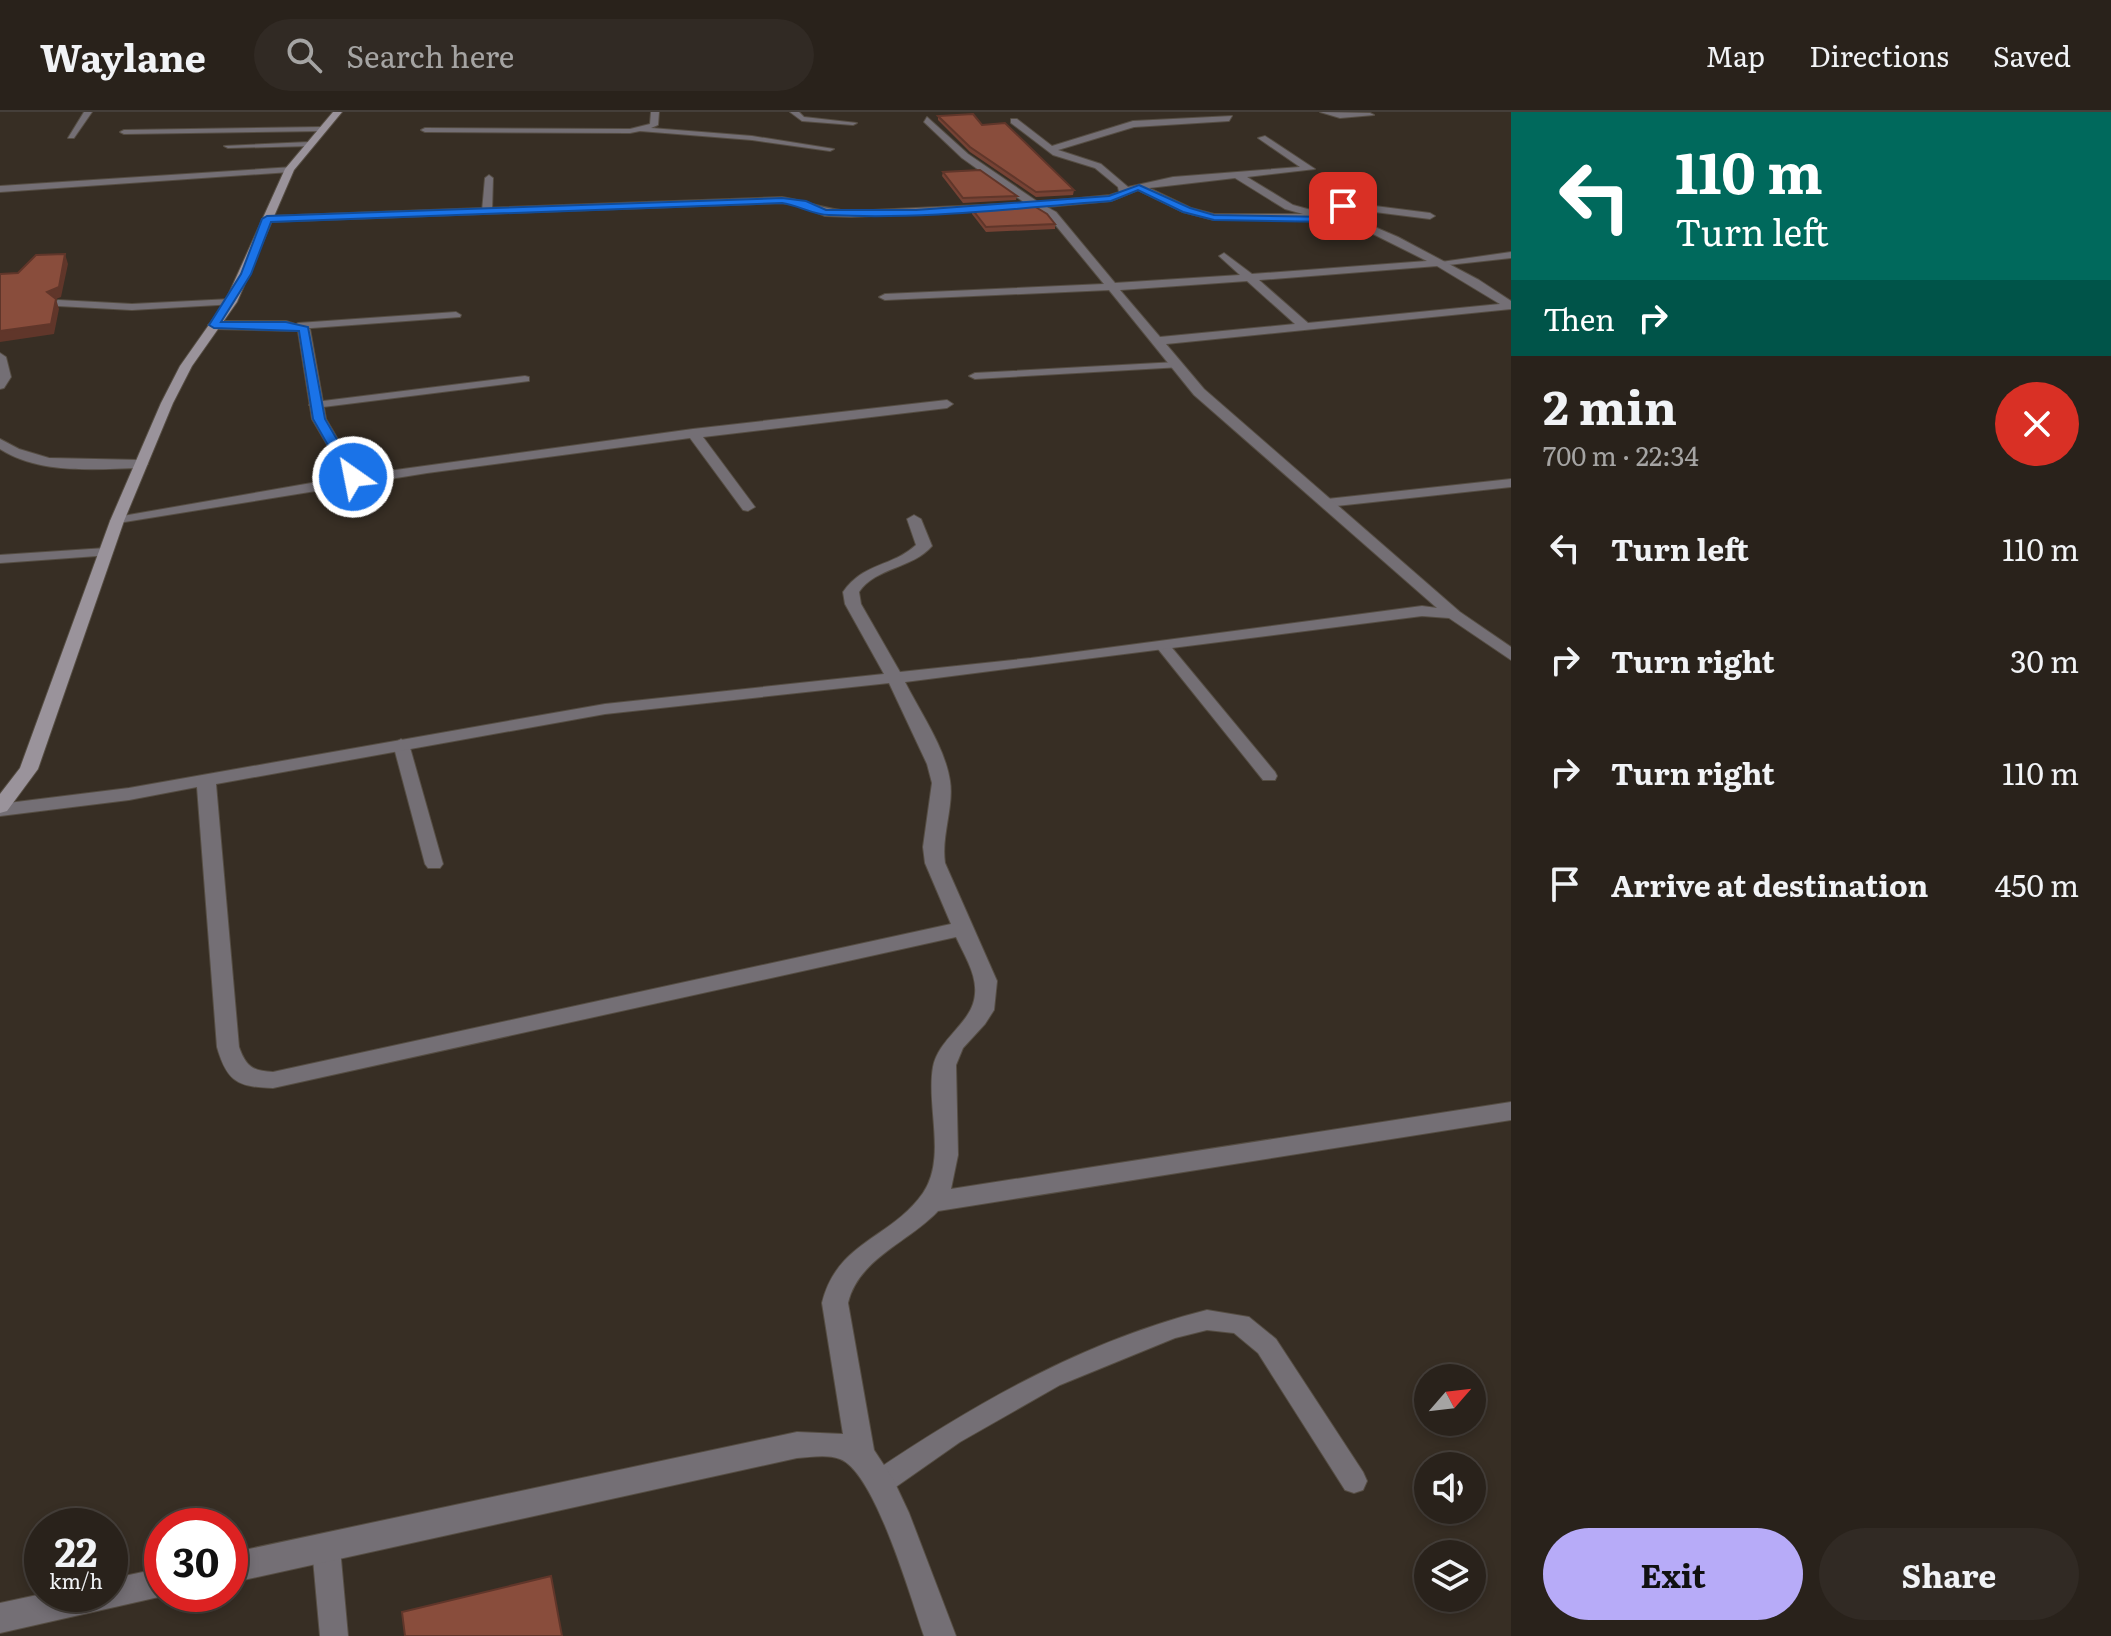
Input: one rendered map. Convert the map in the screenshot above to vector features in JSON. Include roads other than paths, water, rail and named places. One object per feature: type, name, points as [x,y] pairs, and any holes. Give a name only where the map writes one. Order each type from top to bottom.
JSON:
[{"type":"main road","points":[[0,808],[29,769],[117,521],[176,383],[231,302],[246,274],[290,169],[338,112]]},
{"type":"street","points":[[71,136],[88,112]]},
{"type":"street","points":[[1051,149],[1133,124],[1229,118]]},
{"type":"street","points":[[927,120],[965,156],[1018,195],[1052,214],[1177,365],[1218,409],[1453,614],[1511,655]]},
{"type":"street","points":[[1014,121],[1062,156],[1098,166],[1126,190]]},
{"type":"street","points":[[267,219],[782,200],[838,213],[1038,205],[1111,198],[1124,194],[1126,190],[1173,180],[1310,169],[1262,138]]},
{"type":"street","points":[[0,189],[290,169]]},
{"type":"street","points":[[1237,175],[1289,207],[1373,230],[1439,263],[1511,306]]},
{"type":"street","points":[[1139,187],[1187,210],[1214,217],[1328,218]]},
{"type":"street","points":[[1224,256],[1307,328]]},
{"type":"street","points":[[885,297],[1439,263]]},
{"type":"street","points":[[1159,341],[1511,306]]},
{"type":"street","points":[[214,325],[298,326],[307,334],[315,405],[324,432],[353,477]]},
{"type":"street","points":[[0,357],[5,377],[0,385]]},
{"type":"street","points":[[117,521],[353,477],[947,404]]},
{"type":"street","points":[[693,433],[748,507]]},
{"type":"street","points":[[0,443],[16,452],[49,461],[141,464]]},
{"type":"street","points":[[861,1457],[835,1303],[842,1279],[931,1202],[943,1183],[946,1061],[957,1038],[981,1017],[988,1000],[986,981],[935,863],[933,847],[941,783],[936,764],[895,678],[862,624],[851,592],[864,575],[918,553],[924,546],[914,519]]},
{"type":"street","points":[[0,808],[66,804],[605,709],[1163,646],[1422,611],[1453,614]]},
{"type":"street","points":[[206,780],[228,1047],[234,1066],[249,1079],[273,1080],[965,928]]},
{"type":"street","points":[[931,1202],[1511,1111]]},
{"type":"street","points":[[248,1564],[797,1445],[830,1442],[861,1457],[881,1482],[940,1636]]},
{"type":"street","points":[[0,1618],[144,1587]]},
{"type":"lane","points":[[643,130],[654,125],[655,112]]},
{"type":"lane","points":[[794,112],[802,119],[853,123]]},
{"type":"lane","points":[[1324,112],[1340,116],[1370,115]]},
{"type":"lane","points":[[124,132],[322,129]]},
{"type":"lane","points":[[425,130],[643,130],[735,136],[830,149]]},
{"type":"lane","points":[[228,146],[309,144]]},
{"type":"lane","points":[[487,211],[489,178]]},
{"type":"lane","points":[[1328,218],[1339,208],[1351,206],[1430,216]]},
{"type":"lane","points":[[1439,263],[1511,255]]},
{"type":"lane","points":[[58,303],[132,307],[231,302]]},
{"type":"lane","points":[[298,326],[456,315]]},
{"type":"lane","points":[[975,376],[1177,365]]},
{"type":"lane","points":[[315,405],[525,379]]},
{"type":"lane","points":[[1327,503],[1511,483]]},
{"type":"lane","points":[[0,559],[106,552]]},
{"type":"lane","points":[[1163,646],[1269,776]]},
{"type":"lane","points":[[401,744],[434,864]]},
{"type":"lane","points":[[881,1482],[951,1434],[1051,1377],[1172,1329],[1207,1320],[1240,1324],[1267,1346],[1354,1481]]},
{"type":"lane","points":[[326,1548],[334,1636]]}]
